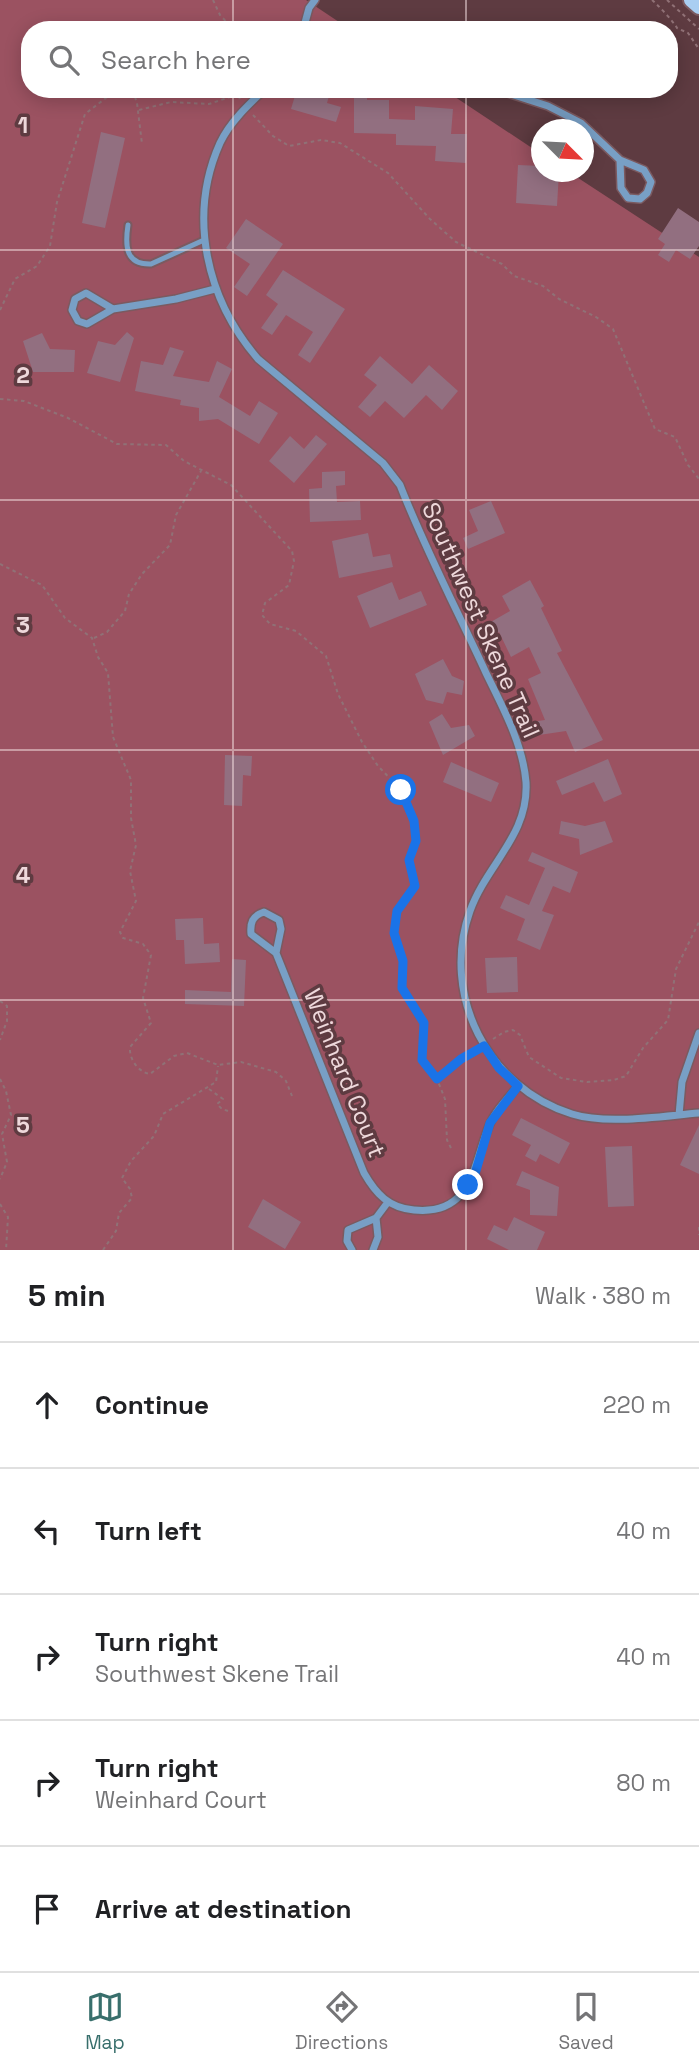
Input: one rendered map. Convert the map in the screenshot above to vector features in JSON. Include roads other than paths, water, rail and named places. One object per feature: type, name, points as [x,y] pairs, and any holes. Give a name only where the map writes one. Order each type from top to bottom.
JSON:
[{"type":"street","points":[[308,4],[315,0]]},
{"type":"street","points":[[691,0],[699,7]]},
{"type":"street","name":"Southwest Skene Trail","points":[[256,98],[221,141],[210,171],[204,240],[215,289],[243,341],[258,359],[383,463],[400,485],[516,742],[526,783],[520,824],[470,910],[463,950],[467,1009],[484,1046],[499,1068],[518,1086],[544,1102],[573,1115],[598,1118],[699,1113]]},
{"type":"street","points":[[523,98],[548,106],[581,123],[620,160],[644,170],[651,182],[647,193],[640,199],[628,198],[621,188],[620,160]]},
{"type":"street","points":[[113,309],[86,293],[75,299],[72,310],[78,321],[87,324],[113,309],[176,299],[215,289]]},
{"type":"street","name":"Weinhard Court","points":[[276,953],[281,929],[279,920],[264,912],[257,914],[252,919],[251,934],[276,953],[364,1173],[388,1202]]},
{"type":"street","points":[[680,1115],[682,1082],[699,1033]]},
{"type":"street","points":[[352,1250],[347,1241],[348,1230],[376,1218],[388,1202],[400,1208],[418,1210],[442,1206],[457,1198],[475,1174],[490,1123],[518,1086]]},
{"type":"street","points":[[373,1250],[378,1237],[376,1218]]},
{"type":"lane","points":[[128,225],[125,245],[128,254],[141,264],[151,264],[204,240]]}]
